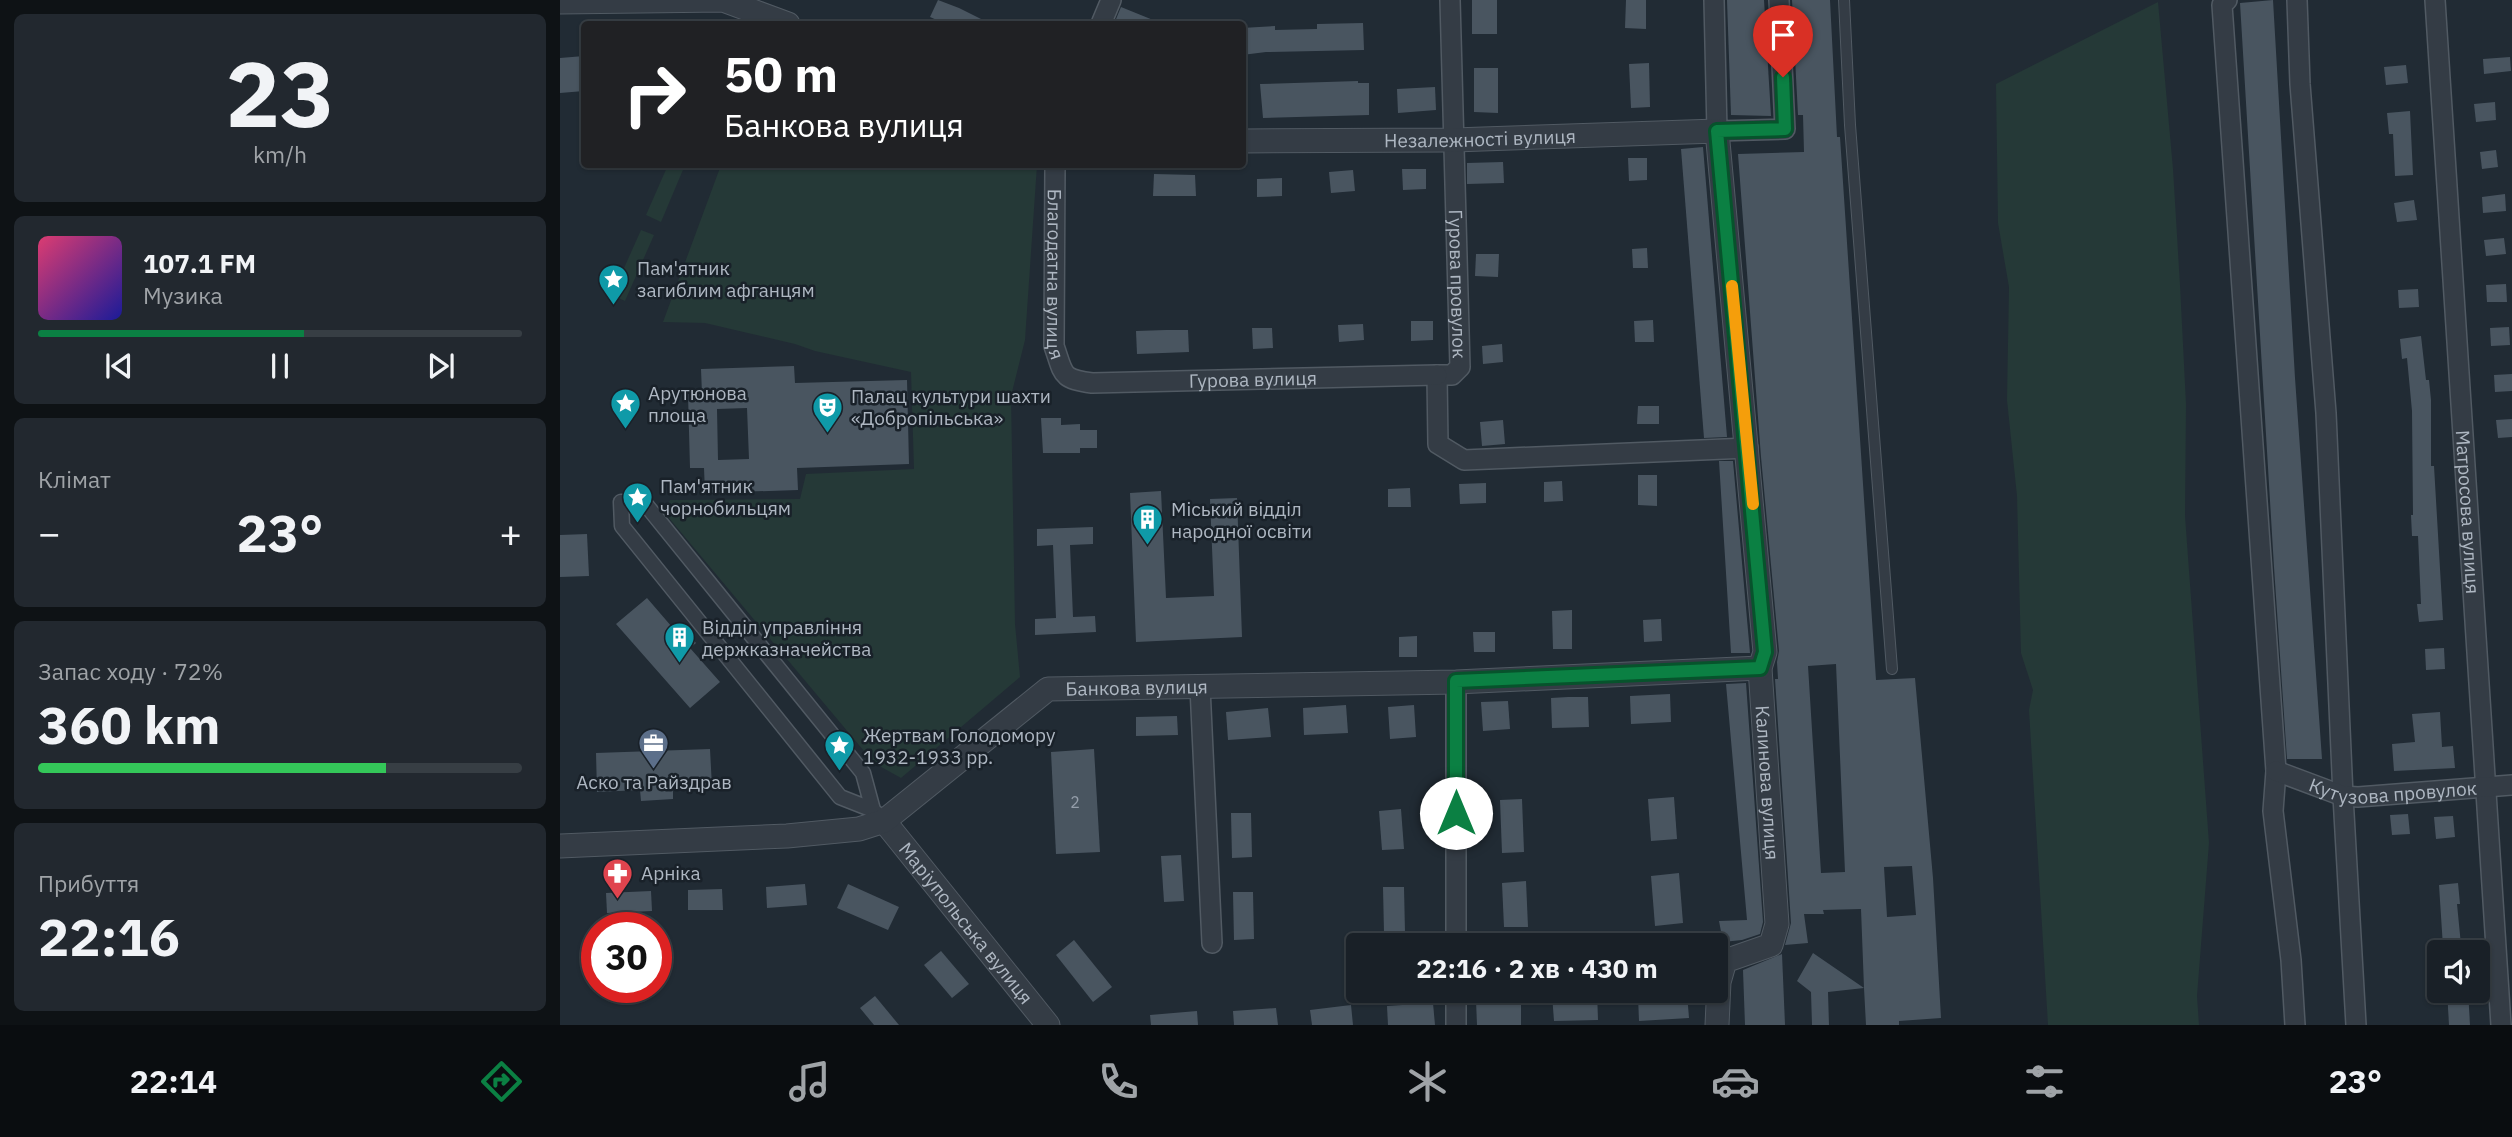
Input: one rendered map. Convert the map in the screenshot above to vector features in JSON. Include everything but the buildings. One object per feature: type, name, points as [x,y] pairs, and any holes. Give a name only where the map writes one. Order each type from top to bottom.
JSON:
[{"type":"street","points":[[560,2],[723,0],[749,4],[782,21]]},
{"type":"street","points":[[1102,21],[1111,0]]},
{"type":"street","name":"Гурова провулок","points":[[1450,0],[1460,367],[1451,375],[1437,375],[1438,444],[1465,460],[1748,448]]},
{"type":"street","name":"Калинова вулиця","points":[[1714,0],[1717,131],[1765,652],[1760,668],[1777,923],[1771,945],[1725,961],[1719,982],[1717,1025]]},
{"type":"street","points":[[1717,131],[1785,129],[1779,0]]},
{"type":"street","points":[[2227,0],[2222,5],[2276,772],[2273,811],[2291,960],[2295,1025]]},
{"type":"street","points":[[2297,0],[2300,84],[2326,413],[2356,1025]]},
{"type":"street","name":"Матросова вулиця","points":[[2435,0],[2501,1025]]},
{"type":"street","name":"Незалежності вулиця","points":[[1246,141],[1454,140],[1717,131]]},
{"type":"street","name":"Благодатна вулиця","points":[[1055,168],[1054,346],[1063,373],[1072,381]]},
{"type":"street","name":"Гурова вулиця","points":[[1072,381],[1092,383],[1437,375]]},
{"type":"street","points":[[621,502],[648,506],[863,773],[878,816],[840,797],[622,527],[621,502]]},
{"type":"street","name":"Банкова вулиця","points":[[560,846],[787,836],[859,829],[1048,689],[1456,681],[1760,668]]},
{"type":"street","points":[[1456,681],[1456,933]]},
{"type":"street","points":[[1200,687],[1212,943]]},
{"type":"street","name":"Кутузова провулок","points":[[2276,772],[2343,796],[2358,797],[2512,785]]},
{"type":"street","name":"Маріупольська вулиця","points":[[878,816],[1048,1025]]},
{"type":"street","points":[[1456,1003],[1456,1025]]},
{"type":"lane","points":[[1844,0],[1850,125],[1892,669]]},
{"type":"green space","points":[[2158,2],[2173,169],[2186,404],[2185,516],[2209,843],[2197,996],[2199,1025],[2048,1025],[2029,710],[2033,690],[2021,653],[2017,496],[2007,400],[2009,287],[1998,223],[1996,84]]},
{"type":"green space","points":[[667,168],[684,168],[661,222],[646,215]]},
{"type":"green space","points":[[720,168],[1037,168],[1025,340],[1011,396],[1015,624],[1020,677],[901,778],[874,763],[664,512],[670,500],[800,499],[806,474],[914,469],[911,372],[705,323],[663,322]]},
{"type":"green space","points":[[641,230],[654,235],[625,301],[612,295]]},
{"type":"slow traffic","points":[[1732,286],[1753,504]]},
{"type":"place","name":"Пам'ятник загиблим афганцям","points":[[614,306]]},
{"type":"place","name":"Арутюнова площа","points":[[625,431]]},
{"type":"place","name":"Палац культури шахти «Добропільська»","points":[[828,434]]},
{"type":"place","name":"Пам'ятник чорнобильцям","points":[[637,524]]},
{"type":"place","name":"Міський відділ народної освіти","points":[[1148,547]]},
{"type":"place","name":"Відділ управління держказначейства","points":[[679,665]]},
{"type":"place","name":"Аско та Райздрав","points":[[654,770]]},
{"type":"place","name":"Жертвам Голодомору 1932-1933 рр.","points":[[840,773]]},
{"type":"place","name":"Арніка","points":[[618,900]]},
{"type":"route","points":[[1456,813],[1456,681],[1760,668],[1765,652],[1717,131],[1785,129],[1783,77]]}]
